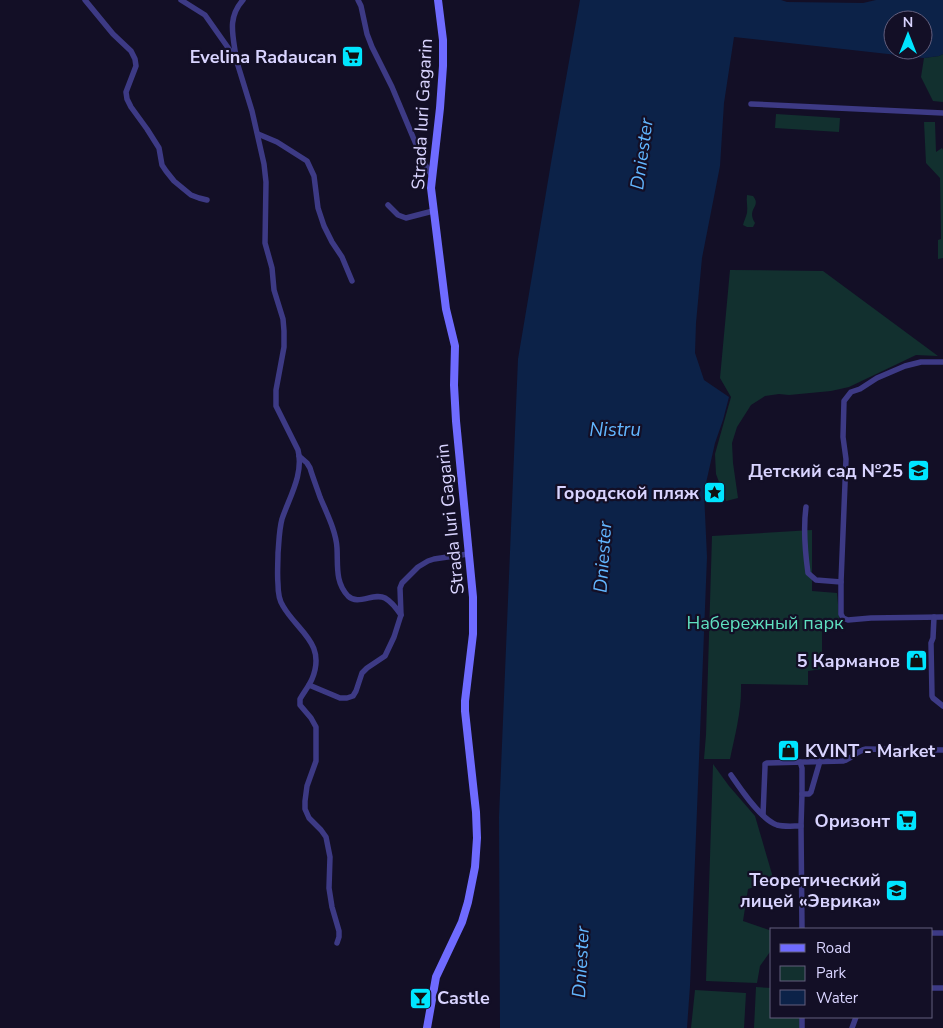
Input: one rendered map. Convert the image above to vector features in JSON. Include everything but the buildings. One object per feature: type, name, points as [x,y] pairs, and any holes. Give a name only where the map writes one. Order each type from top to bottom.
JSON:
[{"type":"main road","name":"Strada Iuri Gagarin","points":[[427,1028],[434,985],[440,966],[462,922],[468,902],[475,867],[477,838],[465,711],[474,625],[473,597],[456,421],[454,384],[455,346],[446,309],[431,188],[443,66],[443,40],[438,0]]},
{"type":"street","points":[[85,0],[113,34],[134,55],[136,66],[126,89],[127,99],[135,114],[159,148],[164,168],[183,189],[194,197],[207,200]]},
{"type":"street","points":[[181,0],[209,19],[236,59]]},
{"type":"street","points":[[243,0],[232,19],[232,33],[236,59],[258,134],[264,164],[266,182],[265,243],[272,268],[274,290],[285,339],[276,406],[298,450],[299,456],[295,485],[280,526],[278,583],[282,605],[309,639],[314,649],[315,667],[312,679],[299,702],[314,722],[317,749],[316,761],[306,793],[305,809],[309,818],[322,830],[326,837],[330,857],[329,888],[340,937],[337,943]]},
{"type":"street","points":[[358,0],[372,47],[392,86],[423,161],[432,176]]},
{"type":"street","points":[[751,104],[943,113]]},
{"type":"street","points":[[258,134],[277,142],[307,161],[314,176],[318,208],[324,226],[342,257],[352,281]]},
{"type":"street","points":[[388,205],[398,215],[406,218],[433,211]]},
{"type":"street","points":[[943,362],[921,362],[905,366],[877,378],[852,392],[844,401],[843,437],[846,460],[840,582],[841,614],[843,618],[848,620],[943,616]]},
{"type":"street","points":[[299,456],[310,468],[337,543],[339,582],[348,596],[356,600],[386,598],[401,615]]},
{"type":"street","points":[[806,507],[804,537],[808,573],[816,580],[840,582]]},
{"type":"street","points":[[309,685],[340,698],[353,696],[362,673],[385,656],[394,637],[401,615],[401,586],[405,580],[422,564],[434,559],[468,554]]},
{"type":"street","points":[[934,616],[931,643],[932,696],[943,706]]},
{"type":"street","points":[[763,815],[765,764],[769,762],[847,760],[860,750],[866,749],[943,750]]},
{"type":"street","points":[[802,794],[809,794],[811,792],[820,761]]},
{"type":"street","points":[[800,762],[802,768],[802,928]]},
{"type":"street","points":[[730,775],[750,801],[776,825],[801,826]]},
{"type":"green space","points":[[943,54],[943,102],[933,101],[921,77],[924,60],[933,60],[933,57]]},
{"type":"green space","points":[[776,114],[840,118],[839,132],[775,128]]},
{"type":"green space","points":[[924,122],[935,122],[936,152],[942,148],[943,150],[943,258],[938,259],[938,240],[941,239],[940,178],[926,163]]},
{"type":"green space","points":[[747,195],[753,196],[756,203],[752,214],[755,223],[753,227],[743,225],[747,213]]},
{"type":"green space","points":[[730,270],[823,271],[938,356],[916,355],[849,387],[831,391],[765,396],[751,405],[737,427],[732,443],[738,498],[726,501],[716,474],[715,454],[731,397],[720,378]]},
{"type":"green space","name":"Набережный парк","points":[[812,530],[812,591],[837,593],[840,627],[822,628],[822,669],[808,671],[808,685],[741,684],[739,712],[730,759],[704,759],[712,536]]},
{"type":"green space","points":[[713,764],[755,816],[774,881],[748,889],[743,921],[770,930],[770,952],[760,966],[757,983],[706,981]]},
{"type":"green space","points":[[756,987],[770,988],[770,1018],[800,1018],[800,1028],[754,1028]]},
{"type":"green space","points":[[695,990],[746,993],[744,1028],[691,1028]]},
{"type":"water","name":"Nistru","points":[[580,0],[781,0],[787,2],[863,3],[876,0],[943,0],[943,54],[939,56],[933,57],[933,10],[883,10],[883,53],[734,37],[724,103],[720,166],[702,258],[696,323],[695,353],[704,380],[729,397],[715,443],[704,492],[707,557],[687,1028],[500,1028],[499,817],[518,359]]},
{"type":"place","name":"Evelina Radaucan","points":[[353,57]]},
{"type":"place","name":"Детский сад №25","points":[[919,471]]},
{"type":"place","name":"Городской пляж","points":[[715,493]]},
{"type":"place","name":"5 Карманов","points":[[916,661]]},
{"type":"place","name":"KVINT - Market","points":[[789,751]]},
{"type":"place","name":"Оризонт","points":[[906,821]]},
{"type":"place","name":"Теоретический лицей «Эврика»","points":[[897,890]]},
{"type":"place","name":"Castle","points":[[421,998]]},
{"type":"water label","name":"Dniester","points":[[641,154]]},
{"type":"water label","name":"Dniester","points":[[602,557]]},
{"type":"water label","name":"Dniester","points":[[580,962]]}]
